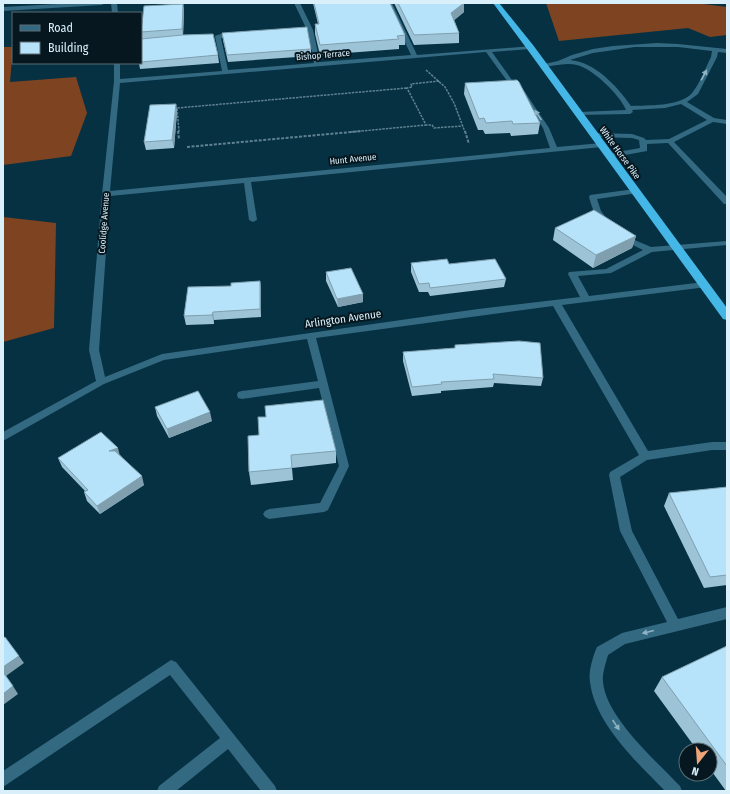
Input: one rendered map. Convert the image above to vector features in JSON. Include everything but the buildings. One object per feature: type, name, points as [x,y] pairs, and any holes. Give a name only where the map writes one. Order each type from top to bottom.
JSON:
[{"type":"highway","name":"White Horse Pike","points":[[496,3],[595,135],[727,316]]},
{"type":"street","points":[[3,10],[102,3]]},
{"type":"street","points":[[297,3],[310,30],[318,65]]},
{"type":"street","points":[[389,3],[415,57]]},
{"type":"street","points":[[287,32],[310,30]]},
{"type":"street","points":[[211,37],[241,35]]},
{"type":"street","points":[[218,36],[225,72]]},
{"type":"street","points":[[559,63],[570,57],[583,53],[645,45],[698,46],[714,53],[727,51]]},
{"type":"street","name":"Bishop Terrace","points":[[117,81],[530,47]]},
{"type":"street","points":[[488,51],[512,84],[522,92],[550,134],[550,140],[554,150]]},
{"type":"street","points":[[629,108],[666,105],[691,99],[695,94],[714,53]]},
{"type":"street","points":[[543,65],[579,63],[592,69],[611,87],[629,108]]},
{"type":"street","name":"Coolidge Avenue","points":[[101,382],[94,350],[106,194],[117,81],[117,64]]},
{"type":"street","points":[[682,102],[712,120],[727,122]]},
{"type":"street","points":[[579,114],[630,112],[629,108]]},
{"type":"street","points":[[643,142],[670,141],[712,120]]},
{"type":"street","points":[[595,135],[632,136],[642,139],[644,148],[609,156]]},
{"type":"street","points":[[670,141],[727,202]]},
{"type":"street","name":"Hunt Avenue","points":[[106,194],[602,145]]},
{"type":"street","points":[[247,180],[253,220]]},
{"type":"street","points":[[635,191],[593,197],[597,211],[612,230],[630,241],[650,250]]},
{"type":"street","points":[[586,299],[572,274],[608,271],[650,250],[727,243]]},
{"type":"street","name":"Arlington Avenue","points":[[4,435],[101,382],[162,357],[556,302],[704,285]]},
{"type":"street","points":[[556,302],[644,456]]},
{"type":"street","points":[[269,514],[324,507],[344,466],[311,336]]},
{"type":"street","points":[[242,395],[323,384]]},
{"type":"street","points":[[674,626],[626,531],[614,475],[644,456],[712,446],[727,446]]},
{"type":"street","points":[[675,791],[628,743],[602,703],[596,682],[602,651],[622,639],[727,613]]},
{"type":"street","points":[[3,780],[171,666],[270,791]]},
{"type":"street","points":[[164,791],[229,740]]},
{"type":"path","points":[[415,57],[446,90],[460,116],[474,157]]},
{"type":"path","points":[[179,139],[177,108],[408,88],[412,87],[411,84],[439,81]]},
{"type":"path","points":[[408,88],[426,125]]},
{"type":"path","points":[[187,147],[426,125],[432,125],[434,128],[463,126]]},
{"type":"shaded area","points":[[546,3],[695,3],[727,7],[727,35],[710,37],[688,28],[559,41]]},
{"type":"shaded area","points":[[3,47],[12,47],[10,82],[76,77],[87,113],[71,156],[3,165]]},
{"type":"shaded area","points":[[3,217],[56,223],[54,328],[3,342]]}]
